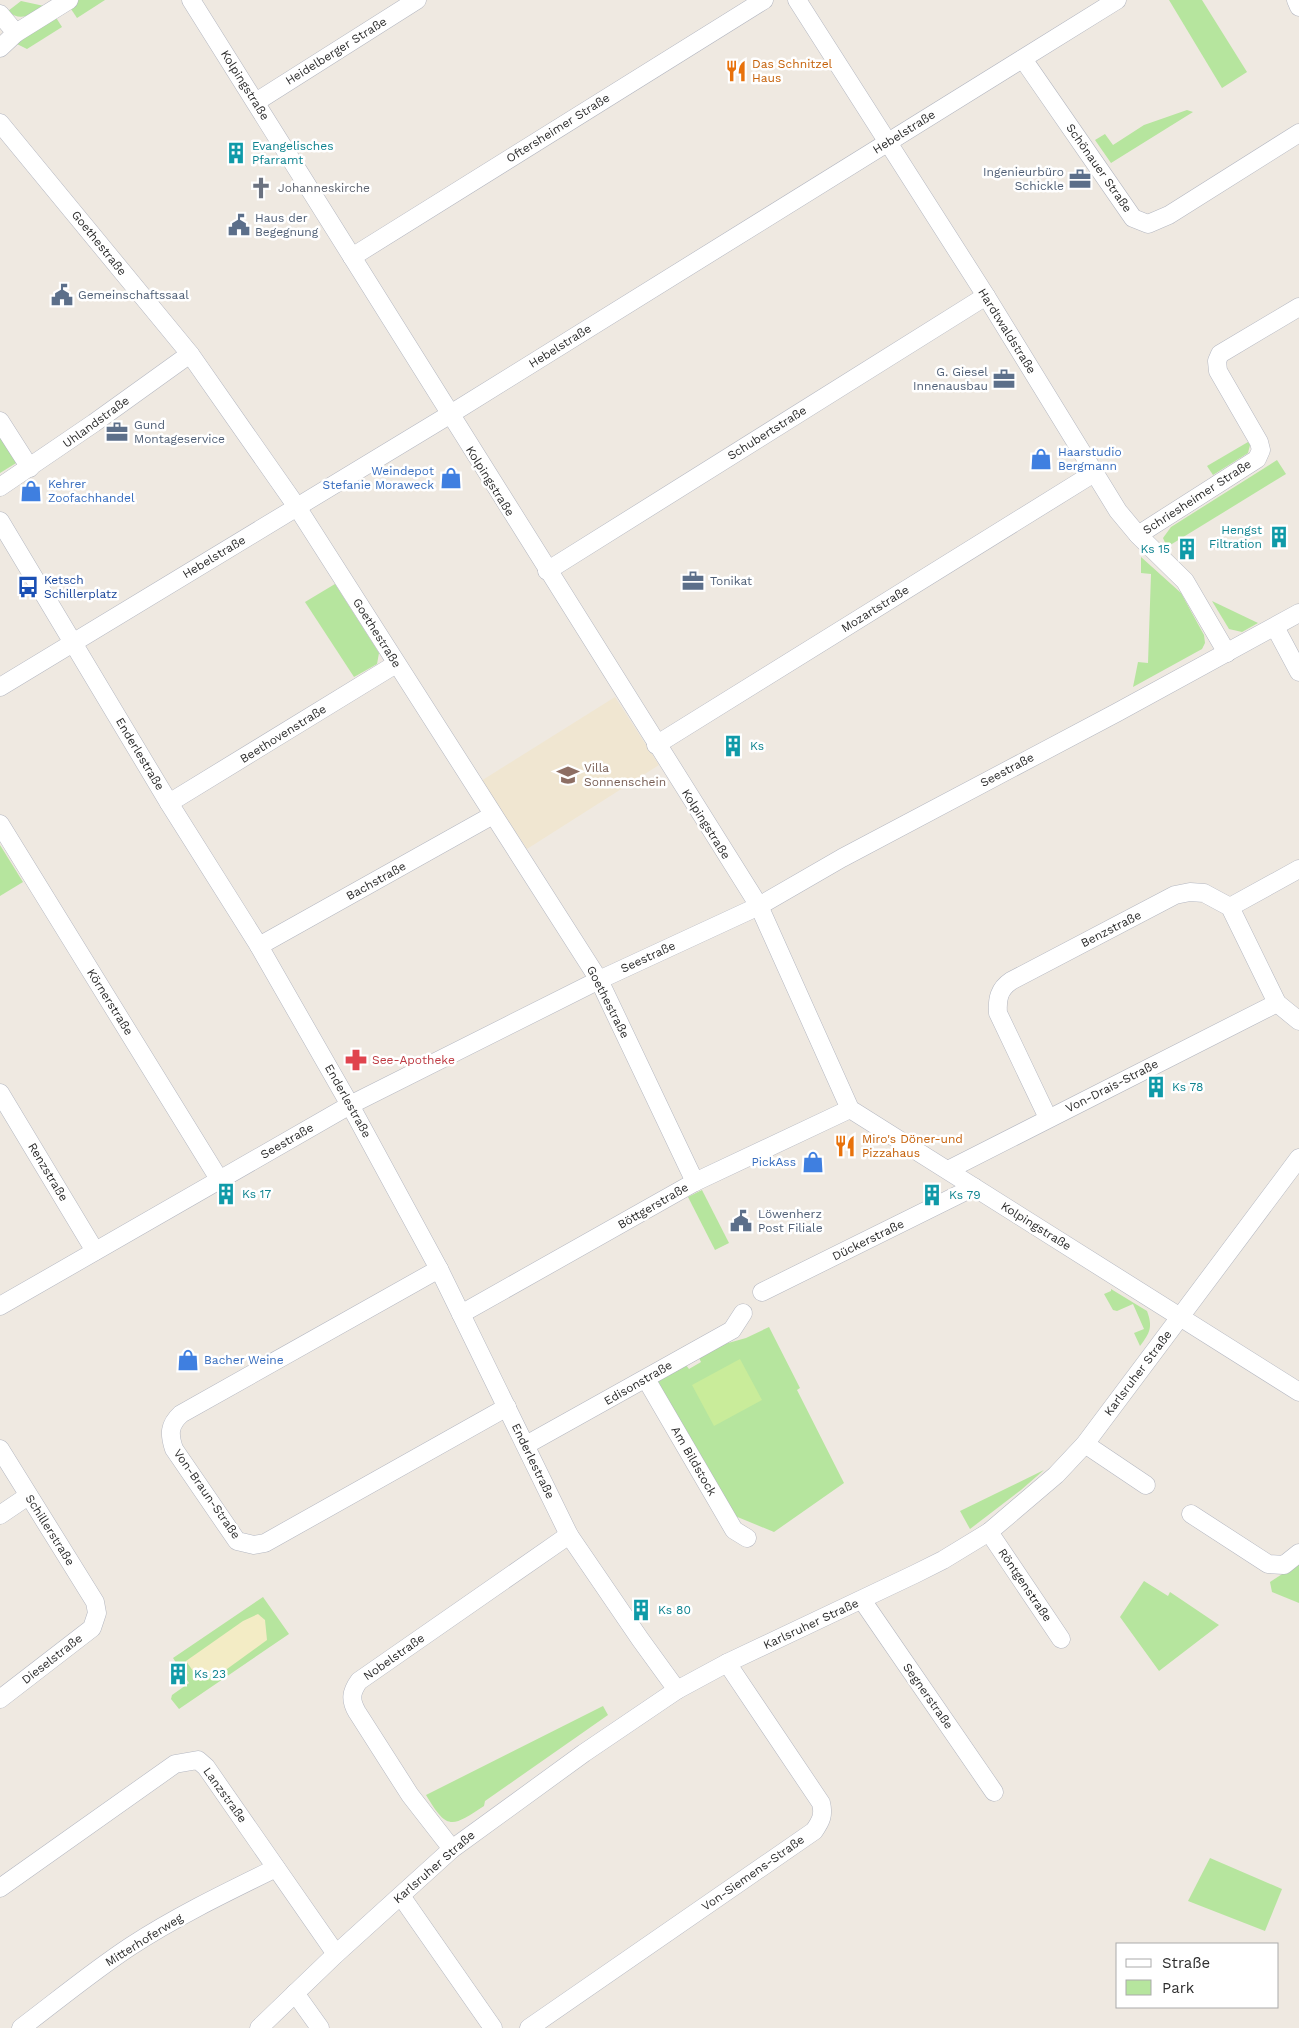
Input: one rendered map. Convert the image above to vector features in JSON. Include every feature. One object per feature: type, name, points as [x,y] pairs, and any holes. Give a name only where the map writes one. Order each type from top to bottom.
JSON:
[{"type":"street","points":[[0,48],[16,33],[69,0]]},
{"type":"street","name":"Kolpingstraße","points":[[191,0],[758,906],[850,1110],[1299,1392]]},
{"type":"street","name":"Heidelberger Straße","points":[[256,102],[417,0]]},
{"type":"street","name":"Oftersheimer Straße","points":[[352,257],[764,0]]},
{"type":"street","name":"Hardtwaldstraße","points":[[798,0],[986,296],[1118,511],[1138,535],[1185,581],[1227,652]]},
{"type":"street","name":"Hebelstraße","points":[[0,687],[449,415],[1117,0]]},
{"type":"street","points":[[1296,0],[1299,7]]},
{"type":"street","points":[[0,14],[16,33]]},
{"type":"street","name":"Schönauer Straße","points":[[1023,59],[1134,218],[1148,224],[1169,215],[1299,133]]},
{"type":"street","name":"Goethestraße","points":[[0,123],[190,354],[297,507],[599,980],[695,1182]]},
{"type":"street","name":"Schubertstraße","points":[[547,571],[986,296]]},
{"type":"street","name":"Schriesheimer Straße","points":[[1138,535],[1257,459],[1261,450],[1259,442],[1218,371],[1217,362],[1220,354],[1299,307]]},
{"type":"street","name":"Uhlandstraße","points":[[0,487],[30,468],[190,354]]},
{"type":"street","points":[[0,422],[30,468]]},
{"type":"street","name":"Mozartstraße","points":[[656,745],[1094,473]]},
{"type":"street","name":"Enderlestraße","points":[[0,522],[169,803],[259,946],[350,1105],[439,1269],[569,1535],[677,1690]]},
{"type":"street","name":"Seestraße","points":[[0,1306],[350,1105],[599,980],[758,906],[842,858],[1299,613]]},
{"type":"street","points":[[1275,627],[1299,672]]},
{"type":"street","name":"Beethovenstraße","points":[[169,803],[396,664]]},
{"type":"street","name":"Bachstraße","points":[[259,946],[493,815]]},
{"type":"street","name":"Körnerstraße","points":[[0,824],[220,1179]]},
{"type":"street","points":[[1299,869],[1230,907],[1277,1003],[1299,1021]]},
{"type":"street","name":"Benzstraße","points":[[1048,1118],[998,1013],[997,1003],[1003,987],[1011,981],[1175,895],[1190,892],[1204,893],[1230,907]]},
{"type":"street","name":"Von-Drais-Straße","points":[[948,1170],[1277,1003]]},
{"type":"street","name":"Renzstraße","points":[[0,1093],[95,1251]]},
{"type":"street","name":"Böttgerstraße","points":[[461,1314],[695,1182],[850,1110]]},
{"type":"street","name":"Karlsruher Straße","points":[[259,2028],[336,1954],[402,1896],[452,1848],[525,1794],[677,1690],[727,1663],[943,1560],[989,1532],[1056,1475],[1085,1444],[1299,1158]]},
{"type":"street","name":"Dückerstraße","points":[[762,1292],[974,1187]]},
{"type":"street","name":"Von-Braun-Straße","points":[[439,1269],[181,1414],[172,1422],[170,1435],[174,1449],[237,1541],[254,1545],[265,1543],[507,1407]]},
{"type":"street","name":"Edisonstraße","points":[[526,1445],[732,1330],[743,1313]]},
{"type":"street","name":"Am Bildstock","points":[[646,1379],[734,1530],[747,1538]]},
{"type":"street","points":[[1085,1444],[1146,1485]]},
{"type":"street","name":"Schillerstraße","points":[[0,1449],[95,1602],[97,1613]]},
{"type":"street","points":[[0,1516],[28,1496]]},
{"type":"street","points":[[1191,1514],[1268,1564],[1284,1565],[1299,1553]]},
{"type":"street","name":"Röntgenstraße","points":[[989,1532],[1061,1639]]},
{"type":"street","name":"Nobelstraße","points":[[452,1848],[410,1795],[357,1712],[352,1698],[354,1689],[359,1681],[569,1535]]},
{"type":"street","name":"Segnerstraße","points":[[862,1600],[994,1792]]},
{"type":"street","name":"Dieselstraße","points":[[0,1699],[92,1628],[97,1613]]},
{"type":"street","name":"Von-Siemens-Straße","points":[[529,2028],[814,1831],[821,1821],[823,1811],[821,1803],[727,1663]]},
{"type":"street","name":"Lanzstraße","points":[[0,1888],[174,1764],[198,1760],[206,1767],[336,1954]]},
{"type":"street","name":"Mitterhoferweg","points":[[22,2028],[106,1962],[133,1944],[180,1917],[276,1868]]},
{"type":"street","points":[[402,1896],[493,2028]]},
{"type":"street","points":[[295,1993],[320,2028]]},
{"type":"shaded area","name":"Villa Sonnenschein","points":[[615,697],[659,765],[527,849],[481,781]]},
{"type":"green space","points":[[79,0],[105,0],[77,18],[69,6]]},
{"type":"green space","points":[[1169,0],[1202,0],[1247,72],[1222,88]]},
{"type":"green space","points":[[21,1],[44,6],[22,17],[13,15],[8,11]]},
{"type":"green space","points":[[55,16],[62,27],[27,49],[15,43]]},
{"type":"green space","points":[[1187,110],[1193,112],[1111,163],[1095,140],[1105,134],[1113,145],[1144,125]]},
{"type":"green space","points":[[0,431],[21,460],[0,473]]},
{"type":"green space","points":[[1248,442],[1250,445],[1248,453],[1213,475],[1207,466]]},
{"type":"green space","points":[[1277,460],[1286,474],[1167,547],[1163,538],[1171,527]]},
{"type":"green space","points":[[1141,557],[1181,593],[1204,635],[1205,643],[1202,649],[1133,687],[1138,662],[1148,663],[1151,574],[1141,573]]},
{"type":"green space","points":[[335,584],[379,653],[377,664],[354,677],[305,602]]},
{"type":"green space","points":[[1212,601],[1258,623],[1242,632],[1229,629]]},
{"type":"green space","points":[[0,845],[23,882],[0,896]]},
{"type":"green space","points":[[702,1190],[729,1243],[715,1250],[688,1197]]},
{"type":"green space","points":[[1111,1289],[1147,1311],[1150,1330],[1140,1346],[1134,1333],[1144,1329],[1133,1304],[1117,1311],[1113,1310],[1104,1294],[1111,1291]]},
{"type":"green space","points":[[769,1327],[800,1388],[797,1390],[844,1483],[774,1532],[735,1516],[655,1382],[686,1365],[689,1369],[701,1362],[699,1358],[721,1345],[746,1338]]},
{"type":"green space","points":[[740,1359],[762,1400],[714,1426],[692,1385]]},
{"type":"green space","points":[[1044,1470],[1021,1490],[970,1529],[960,1511]]},
{"type":"green space","points":[[1299,1563],[1299,1603],[1272,1592],[1270,1582]]},
{"type":"green space","points":[[1144,1581],[1168,1596],[1170,1592],[1219,1625],[1159,1671],[1120,1617]]},
{"type":"green space","points":[[263,1597],[289,1634],[179,1709],[171,1699],[172,1695],[189,1683],[173,1658]]},
{"type":"green space","points":[[603,1706],[608,1715],[485,1801],[484,1806],[464,1818],[451,1822],[445,1820],[439,1815],[426,1795]]},
{"type":"green space","points":[[1210,1858],[1282,1889],[1265,1931],[1188,1901]]},
{"type":"sand","points":[[258,1614],[265,1620],[267,1640],[227,1669],[200,1681],[186,1661],[243,1621]]},
{"type":"place","name":"Das Schnitzel Haus","points":[[736,71]]},
{"type":"place","name":"Evangelisches Pfarramt","points":[[236,153]]},
{"type":"place","name":"Ingenieurbüro Schickle","points":[[1080,179]]},
{"type":"place","name":"Johanneskirche","points":[[261,188]]},
{"type":"place","name":"Haus der Begegnung","points":[[239,225]]},
{"type":"place","name":"Gemeinschaftssaal","points":[[62,295]]},
{"type":"place","name":"G. Giesel Innenausbau","points":[[1004,379]]},
{"type":"place","name":"Gund Montageservice","points":[[117,432]]},
{"type":"place","name":"Haarstudio Bergmann","points":[[1041,459]]},
{"type":"place","name":"Weindepot Stefanie Moraweck","points":[[451,478]]},
{"type":"place","name":"Kehrer Zoofachhandel","points":[[31,491]]},
{"type":"place","name":"Hengst Filtration","points":[[1279,537]]},
{"type":"place","name":"Ks 15","points":[[1187,549]]},
{"type":"place","name":"Tonikat","points":[[693,581]]},
{"type":"place","name":"Ketsch Schillerplatz","points":[[28,587]]},
{"type":"place","name":"Ks","points":[[733,746]]},
{"type":"place","name":"Villa Sonnenschein","points":[[568,775]]},
{"type":"place","name":"See-Apotheke","points":[[356,1060]]},
{"type":"place","name":"Ks 78","points":[[1156,1087]]},
{"type":"place","name":"Miro's Döner-und Pizzahaus","points":[[845,1146]]},
{"type":"place","name":"PickAss","points":[[813,1162]]},
{"type":"place","name":"Ks 17","points":[[226,1194]]},
{"type":"place","name":"Ks 79","points":[[932,1195]]},
{"type":"place","name":"Löwenherz Post Filiale","points":[[741,1221]]},
{"type":"place","name":"Bacher Weine","points":[[188,1360]]},
{"type":"place","name":"Ks 80","points":[[641,1610]]},
{"type":"place","name":"Ks 23","points":[[178,1674]]}]
